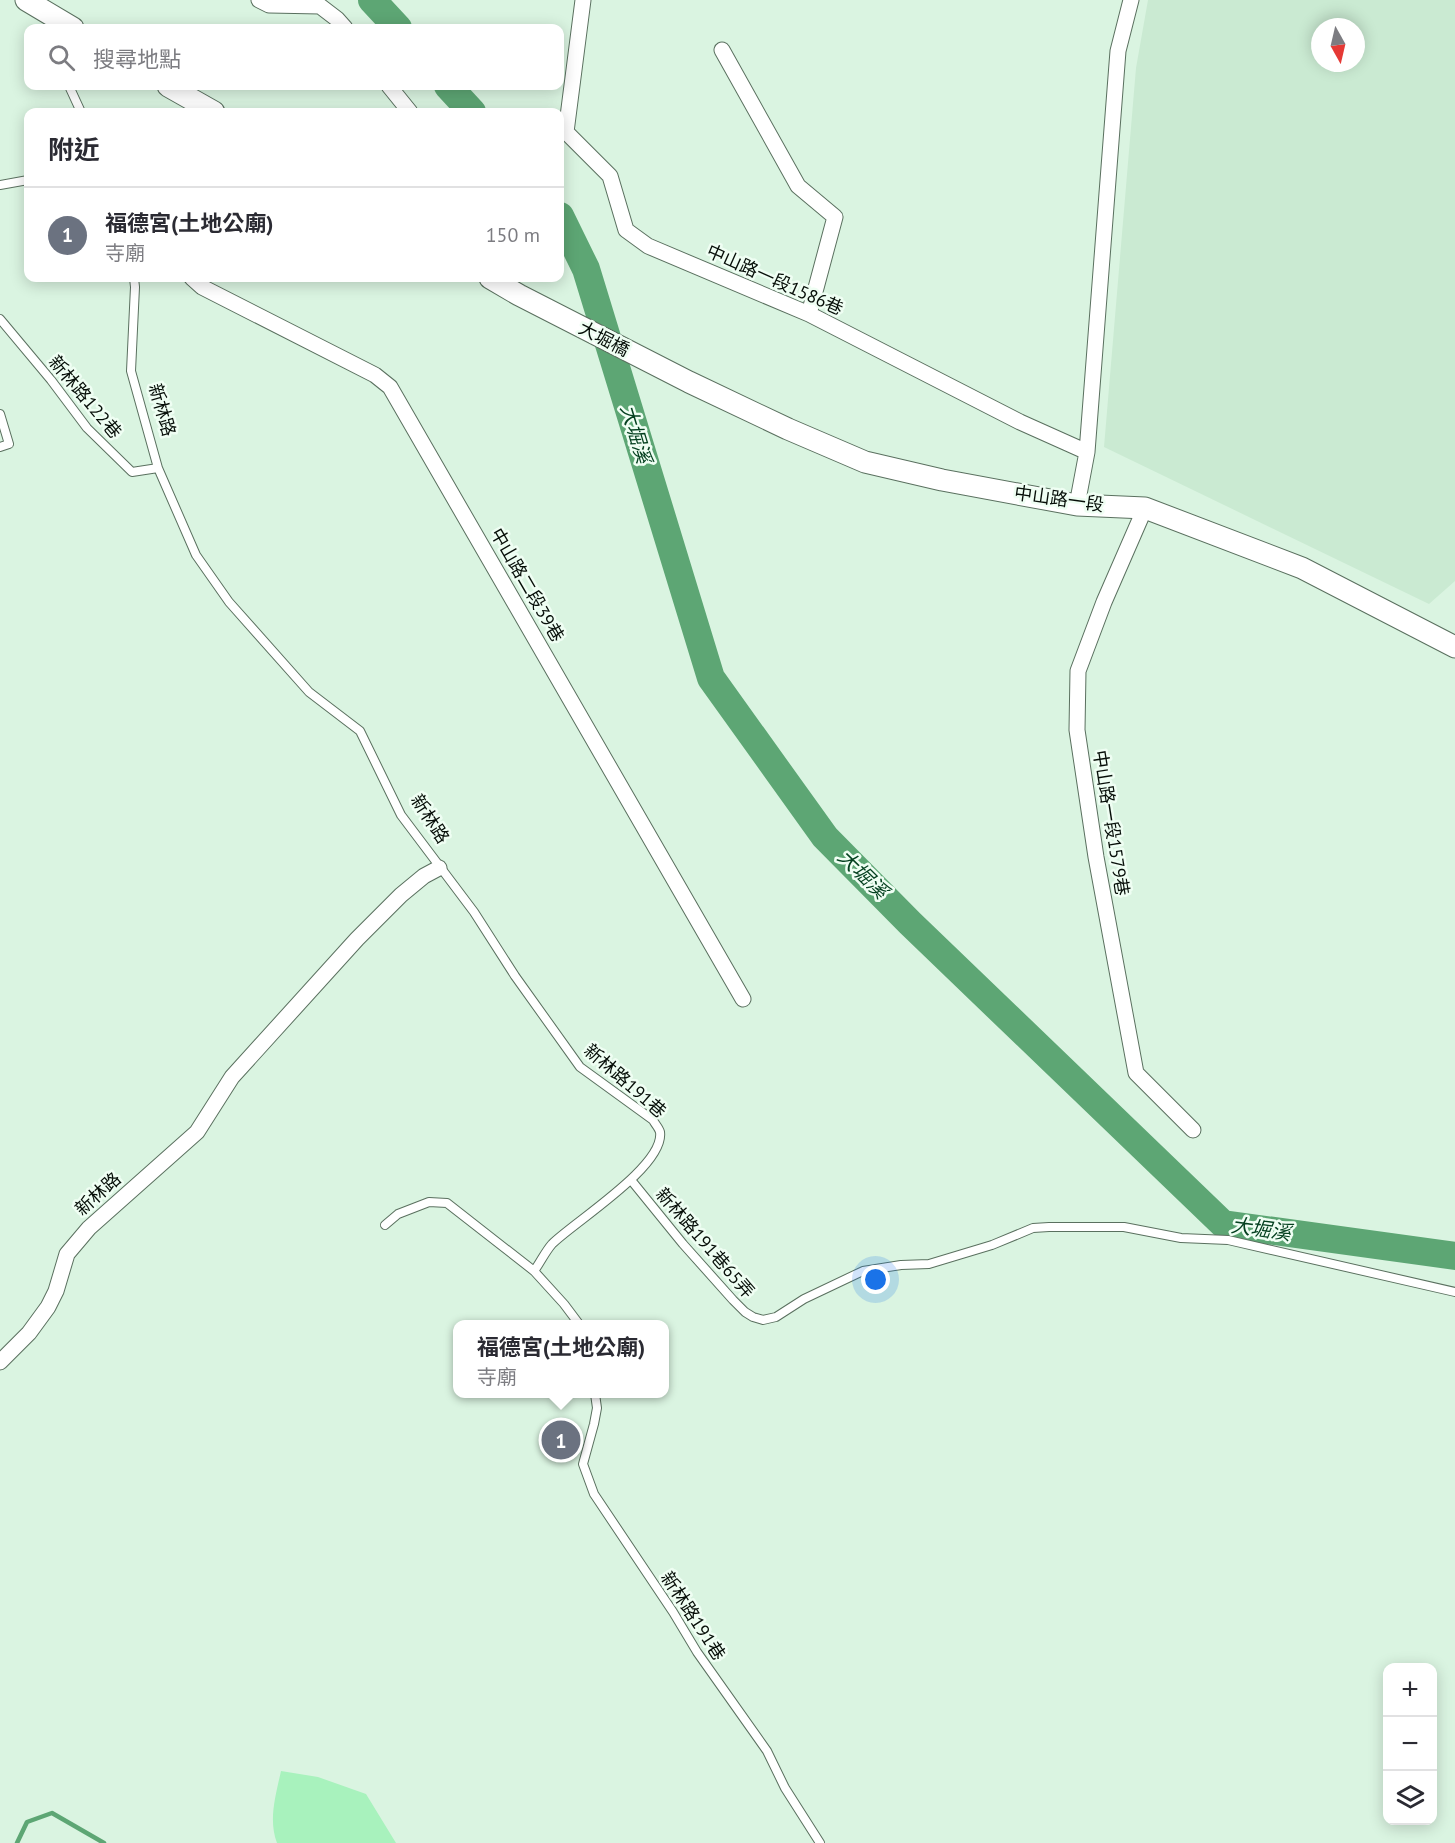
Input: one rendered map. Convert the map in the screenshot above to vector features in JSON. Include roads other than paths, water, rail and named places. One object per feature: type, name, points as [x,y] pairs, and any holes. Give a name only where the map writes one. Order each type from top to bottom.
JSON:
[{"type":"main road","points":[[26,0],[61,24]]},
{"type":"main road","points":[[175,90],[207,108]]},
{"type":"main road","name":"大堀橋","points":[[518,286],[689,382]]},
{"type":"main road","name":"中山路一段","points":[[689,382],[788,429],[865,462],[942,480],[1077,505],[1145,508],[1302,568],[1455,647]]},
{"type":"street","points":[[259,0],[269,5],[320,6],[341,24]]},
{"type":"street","name":"中山路一段1586巷","points":[[584,0],[566,132],[610,176],[626,231],[648,246],[808,314],[1020,422],[1087,452]]},
{"type":"street","points":[[1077,505],[1087,452],[1118,51],[1131,0]]},
{"type":"street","points":[[722,50],[798,186],[835,217],[808,314]]},
{"type":"street","points":[[392,90],[407,108]]},
{"type":"street","name":"中山路二段39巷","points":[[196,282],[202,287],[375,375],[390,387],[743,999]]},
{"type":"street","name":"中山路一段1579巷","points":[[1145,508],[1104,602],[1078,670],[1077,730],[1096,857],[1136,1073],[1193,1130]]},
{"type":"street","name":"新林路","points":[[0,1362],[44,1314],[56,1291],[67,1254],[88,1228],[198,1132],[232,1077],[357,939],[401,895],[424,876],[439,868]]},
{"type":"lane","points":[[71,90],[79,108]]},
{"type":"lane","points":[[0,185],[24,181]]},
{"type":"lane","name":"新林路","points":[[134,282],[131,371],[158,468],[196,555],[229,602],[309,692],[360,731],[401,815],[439,868]]},
{"type":"lane","name":"新林路122巷","points":[[0,319],[51,380],[87,428],[132,472],[158,468]]},
{"type":"lane","points":[[0,414],[9,444],[0,447]]},
{"type":"lane","name":"新林路191巷","points":[[439,868],[474,912],[515,976],[580,1067],[653,1120],[660,1131],[653,1153],[631,1180],[552,1245],[534,1271]]},
{"type":"lane","name":"新林路191巷65弄","points":[[631,1180],[683,1244],[733,1300],[745,1312],[762,1320],[776,1317],[804,1299],[863,1271],[901,1265],[929,1264],[992,1245],[1033,1228],[1049,1227],[1112,1226],[1181,1238],[1228,1240],[1455,1292]]},
{"type":"lane","points":[[385,1225],[398,1214],[429,1202],[447,1203],[534,1271],[576,1320]]},
{"type":"lane","name":"新林路191巷","points":[[596,1398],[597,1408],[594,1424],[583,1464],[594,1494],[673,1612],[696,1652],[767,1751],[785,1788],[820,1843]]},
{"type":"waterway","name":"大堀溪","points":[[372,0],[394,24]]},
{"type":"waterway","name":"大堀溪","points":[[452,90],[468,108]]},
{"type":"waterway","name":"大堀溪","points":[[564,224],[586,269],[711,678],[825,837],[910,923],[1223,1224],[1455,1256]]},
{"type":"waterway","points":[[17,1843],[27,1822],[52,1813],[104,1843]]},
{"type":"place","name":"福德宮(土地公廟)","points":[[561,1440]]}]
